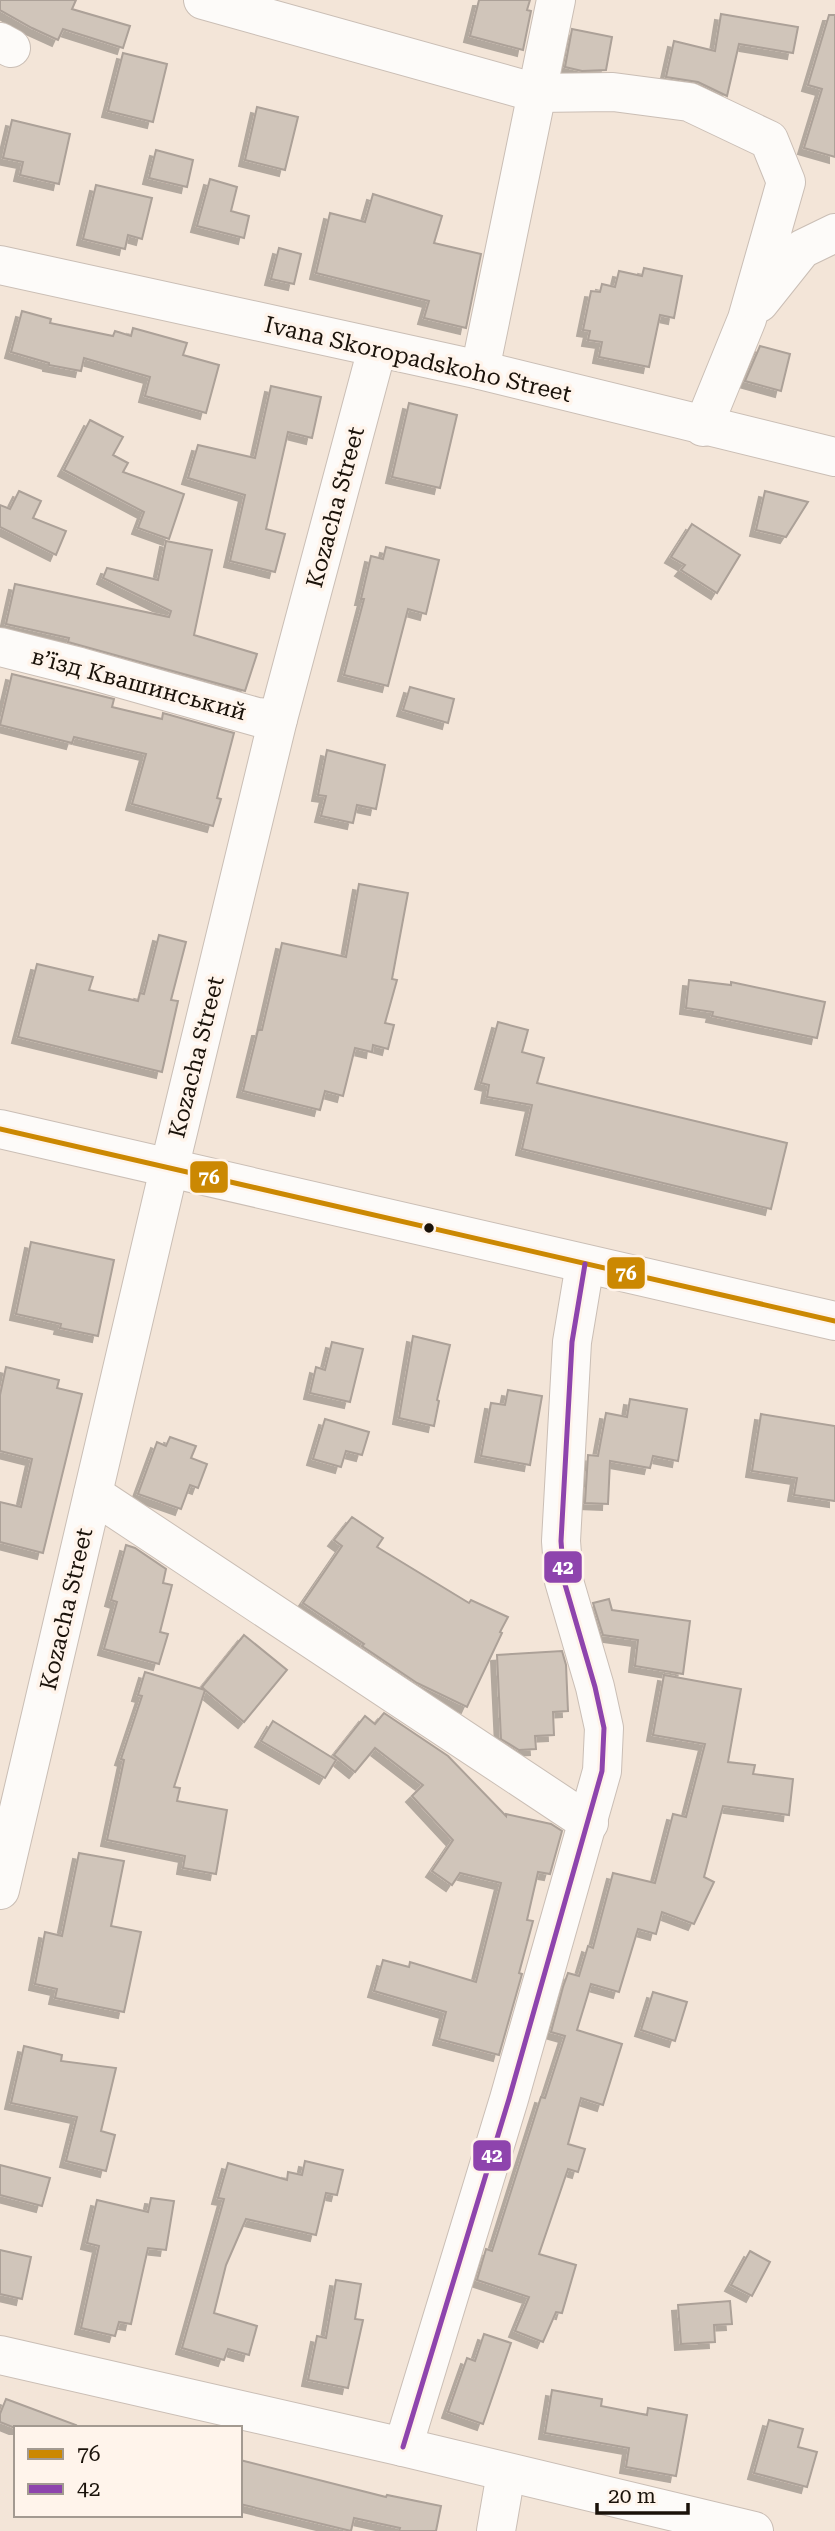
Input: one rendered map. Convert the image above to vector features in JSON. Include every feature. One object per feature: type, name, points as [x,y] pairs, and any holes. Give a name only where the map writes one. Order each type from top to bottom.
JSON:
[{"type":"street","points":[[203,0],[537,93],[613,92],[689,102],[769,140],[786,182],[747,319],[703,427]]},
{"type":"street","points":[[480,370],[556,0]]},
{"type":"street","points":[[747,319],[802,249],[835,233]]},
{"type":"street","name":"Ivana Skoropadskoho Street","points":[[0,265],[480,370],[703,427],[835,457]]},
{"type":"street","name":"Kozacha Street","points":[[0,1890],[169,1169],[278,719],[377,349]]},
{"type":"street","name":"в’їзд Квашинський","points":[[0,647],[257,716],[278,719]]},
{"type":"street","points":[[0,1129],[835,1321]]},
{"type":"street","points":[[402,2447],[509,2099],[589,1823],[601,1771],[604,1728],[564,1581],[561,1541],[572,1342],[585,1264]]},
{"type":"street","points":[[93,1494],[589,1823]]},
{"type":"street","points":[[0,2355],[754,2531]]},
{"type":"street","points":[[496,2531],[506,2473]]},
{"type":"building","points":[[0,0],[76,0],[72,9],[130,26],[123,48],[63,29],[58,40],[0,10]]},
{"type":"building","points":[[479,0],[530,0],[527,10],[531,11],[523,50],[470,36]]},
{"type":"building","points":[[721,14],[798,27],[793,53],[739,44],[727,96],[698,82],[666,77],[674,41],[715,51]]},
{"type":"building","points":[[829,15],[835,15],[835,157],[804,148],[822,89],[808,85]]},
{"type":"building","points":[[572,29],[612,37],[606,70],[582,71],[565,67]]},
{"type":"building","points":[[123,53],[167,64],[153,122],[108,111]]},
{"type":"building","points":[[257,107],[298,117],[285,170],[245,160]]},
{"type":"building","points":[[12,120],[70,134],[59,184],[20,175],[23,162],[3,158]]},
{"type":"building","points":[[156,150],[193,160],[187,187],[149,178]]},
{"type":"building","points":[[210,179],[237,187],[231,211],[249,216],[244,238],[197,226]]},
{"type":"building","points":[[96,185],[152,198],[142,239],[128,235],[125,249],[83,239]]},
{"type":"building","points":[[373,194],[442,216],[434,243],[481,254],[466,328],[424,318],[429,301],[316,273],[330,213],[365,222]]},
{"type":"building","points":[[279,248],[301,254],[294,284],[271,279]]},
{"type":"building","points":[[644,268],[682,276],[674,318],[660,315],[649,367],[599,357],[602,342],[588,340],[590,331],[583,330],[591,291],[600,292],[602,284],[615,287],[619,271],[642,276]]},
{"type":"building","points":[[22,311],[51,319],[50,323],[113,336],[115,331],[131,336],[133,328],[187,343],[183,355],[219,365],[206,413],[145,396],[150,377],[84,358],[81,371],[49,365],[11,352]]},
{"type":"building","points":[[760,346],[790,354],[781,391],[745,381]]},
{"type":"building","points":[[271,386],[321,397],[312,438],[288,432],[266,529],[285,534],[275,572],[230,561],[245,495],[188,478],[198,445],[255,458]]},
{"type":"building","points":[[409,403],[457,415],[440,488],[392,477]]},
{"type":"building","points":[[90,420],[123,437],[113,455],[128,463],[123,472],[184,494],[169,539],[138,528],[144,512],[64,470]]},
{"type":"building","points":[[19,491],[41,501],[33,518],[66,531],[56,555],[0,527],[0,505],[10,509]]},
{"type":"building","points":[[765,491],[808,502],[786,537],[756,530]]},
{"type":"building","points":[[692,524],[740,555],[717,593],[681,570],[685,565],[671,557]]},
{"type":"building","points":[[166,541],[212,550],[194,635],[257,654],[245,691],[68,642],[69,638],[6,624],[15,584],[169,617],[171,611],[103,578],[107,568],[158,580]]},
{"type":"building","points":[[386,547],[439,560],[426,614],[408,609],[388,686],[344,675],[364,599],[361,599],[371,556],[383,559]]},
{"type":"building","points":[[12,674],[114,699],[112,707],[162,719],[163,713],[234,733],[217,798],[221,799],[213,826],[132,804],[146,754],[74,737],[72,743],[0,725]]},
{"type":"building","points":[[410,687],[454,699],[448,723],[403,710]]},
{"type":"building","points":[[327,750],[385,765],[376,809],[357,805],[353,823],[321,816],[326,796],[318,795]]},
{"type":"building","points":[[359,884],[408,893],[392,979],[397,980],[385,1023],[394,1025],[388,1049],[373,1045],[372,1052],[355,1048],[343,1096],[325,1091],[320,1110],[243,1091],[258,1030],[262,1030],[282,943],[346,957]]},
{"type":"building","points":[[159,935],[186,942],[171,1000],[178,1001],[162,1072],[18,1037],[37,964],[93,977],[89,990],[138,1001],[140,993],[144,994]]},
{"type":"building","points":[[689,980],[731,985],[731,982],[825,1002],[817,1038],[712,1016],[713,1012],[686,1008]]},
{"type":"building","points":[[498,1022],[528,1030],[522,1052],[544,1058],[537,1083],[787,1143],[771,1209],[522,1149],[532,1105],[487,1097],[489,1085],[481,1083]]},
{"type":"building","points":[[31,1242],[114,1260],[98,1336],[60,1328],[61,1324],[16,1314]]},
{"type":"building","points":[[413,1336],[450,1345],[434,1426],[399,1418]]},
{"type":"building","points":[[332,1342],[363,1349],[350,1402],[310,1393],[316,1367],[325,1370]]},
{"type":"building","points":[[6,1367],[59,1380],[57,1388],[82,1394],[43,1553],[0,1542],[0,1502],[21,1507],[32,1459],[0,1451],[0,1395]]},
{"type":"building","points":[[508,1390],[542,1396],[530,1465],[481,1456],[491,1403],[505,1405]]},
{"type":"building","points":[[630,1399],[687,1409],[678,1461],[653,1456],[650,1468],[610,1461],[608,1504],[585,1503],[588,1455],[598,1456],[606,1413],[627,1417]]},
{"type":"building","points":[[761,1414],[835,1426],[835,1501],[794,1495],[797,1478],[752,1471]]},
{"type":"building","points":[[325,1419],[369,1432],[362,1455],[346,1451],[341,1467],[313,1459]]},
{"type":"building","points":[[170,1437],[196,1446],[191,1458],[207,1464],[198,1488],[190,1485],[181,1509],[138,1494],[157,1442],[166,1446]]},
{"type":"building","points":[[352,1517],[383,1538],[377,1547],[469,1603],[471,1600],[508,1617],[467,1707],[417,1683],[303,1603],[342,1546],[334,1540]]},
{"type":"building","points":[[126,1545],[166,1569],[163,1583],[172,1585],[160,1632],[168,1634],[159,1664],[104,1649],[117,1602],[111,1600]]},
{"type":"building","points":[[609,1599],[612,1610],[690,1621],[683,1674],[635,1666],[638,1640],[603,1635],[593,1603]]},
{"type":"building","points":[[244,1635],[287,1670],[244,1722],[202,1687]]},
{"type":"building","points":[[562,1651],[566,1665],[568,1711],[553,1712],[554,1735],[535,1736],[536,1749],[519,1750],[501,1739],[497,1655]]},
{"type":"building","points":[[145,1672],[205,1690],[174,1787],[180,1788],[177,1801],[227,1810],[216,1874],[183,1868],[185,1856],[107,1840],[124,1760],[121,1759],[142,1696],[138,1695]]},
{"type":"building","points":[[664,1675],[741,1689],[728,1762],[755,1765],[753,1774],[793,1779],[789,1815],[723,1806],[704,1877],[714,1882],[694,1924],[662,1912],[656,1934],[638,1929],[619,1992],[591,1984],[577,2030],[622,2044],[603,2105],[581,2098],[568,2144],[585,2149],[578,2172],[568,2169],[539,2254],[576,2265],[562,2313],[556,2312],[543,2342],[515,2331],[529,2297],[477,2280],[486,2249],[492,2251],[541,2097],[545,2098],[565,2036],[551,2032],[563,1987],[568,1973],[579,1976],[588,1946],[593,1948],[613,1873],[655,1883],[673,1814],[686,1817],[705,1744],[653,1735]]},
{"type":"building","points":[[384,1713],[448,1756],[506,1816],[551,1824],[562,1831],[550,1874],[538,1872],[527,1920],[533,1921],[519,1973],[522,1974],[499,2055],[439,2039],[446,2012],[374,1991],[383,1960],[409,1967],[410,1962],[476,1982],[501,1883],[460,1873],[452,1885],[432,1871],[453,1840],[412,1796],[423,1785],[375,1748],[355,1772],[334,1755],[365,1716],[375,1724]]},
{"type":"building","points":[[273,1721],[336,1760],[325,1778],[261,1741]]},
{"type":"building","points":[[79,1853],[124,1861],[111,1926],[141,1932],[124,2012],[55,1998],[57,1989],[35,1984],[45,1932],[62,1936]]},
{"type":"building","points":[[653,1992],[687,2002],[675,2041],[641,2030]]},
{"type":"building","points":[[24,2046],[62,2055],[61,2061],[116,2068],[101,2131],[115,2135],[106,2171],[66,2161],[77,2117],[11,2103]]},
{"type":"building","points":[[305,2161],[343,2170],[337,2195],[326,2193],[316,2235],[246,2219],[226,2265],[214,2313],[257,2326],[249,2355],[228,2349],[224,2360],[182,2348],[224,2199],[218,2198],[228,2163],[287,2180],[288,2172],[302,2175]]},
{"type":"building","points":[[0,2165],[50,2178],[42,2206],[0,2195]]},
{"type":"building","points":[[151,2198],[174,2201],[166,2250],[148,2248],[131,2324],[119,2322],[115,2336],[81,2328],[99,2246],[87,2243],[97,2200],[148,2212]]},
{"type":"building","points":[[0,2250],[31,2257],[22,2299],[0,2294]]},
{"type":"building","points":[[750,2251],[770,2262],[752,2296],[731,2285]]},
{"type":"building","points":[[336,2280],[361,2284],[355,2319],[363,2320],[348,2388],[308,2380],[317,2336],[326,2338]]},
{"type":"building","points":[[730,2301],[732,2324],[714,2325],[715,2342],[681,2344],[678,2305]]},
{"type":"building","points":[[484,2334],[511,2343],[483,2424],[448,2412],[467,2358],[475,2361]]},
{"type":"building","points":[[552,2390],[602,2399],[601,2406],[647,2415],[648,2408],[687,2415],[676,2476],[626,2467],[629,2448],[545,2433]]},
{"type":"building","points":[[6,2399],[76,2425],[14,2428],[0,2422]]},
{"type":"building","points":[[769,2420],[803,2429],[798,2447],[817,2452],[807,2487],[754,2473]]},
{"type":"building","points":[[242,2461],[386,2497],[387,2495],[441,2506],[436,2531],[399,2531],[400,2528],[354,2518],[351,2531],[242,2504]]},
{"type":"transit line","name":"76","points":[[0,1129],[835,1321]]},
{"type":"transit line","name":"42","points":[[403,2447],[509,2099],[602,1771],[604,1728],[564,1581],[561,1541],[572,1342],[585,1264]]}]
